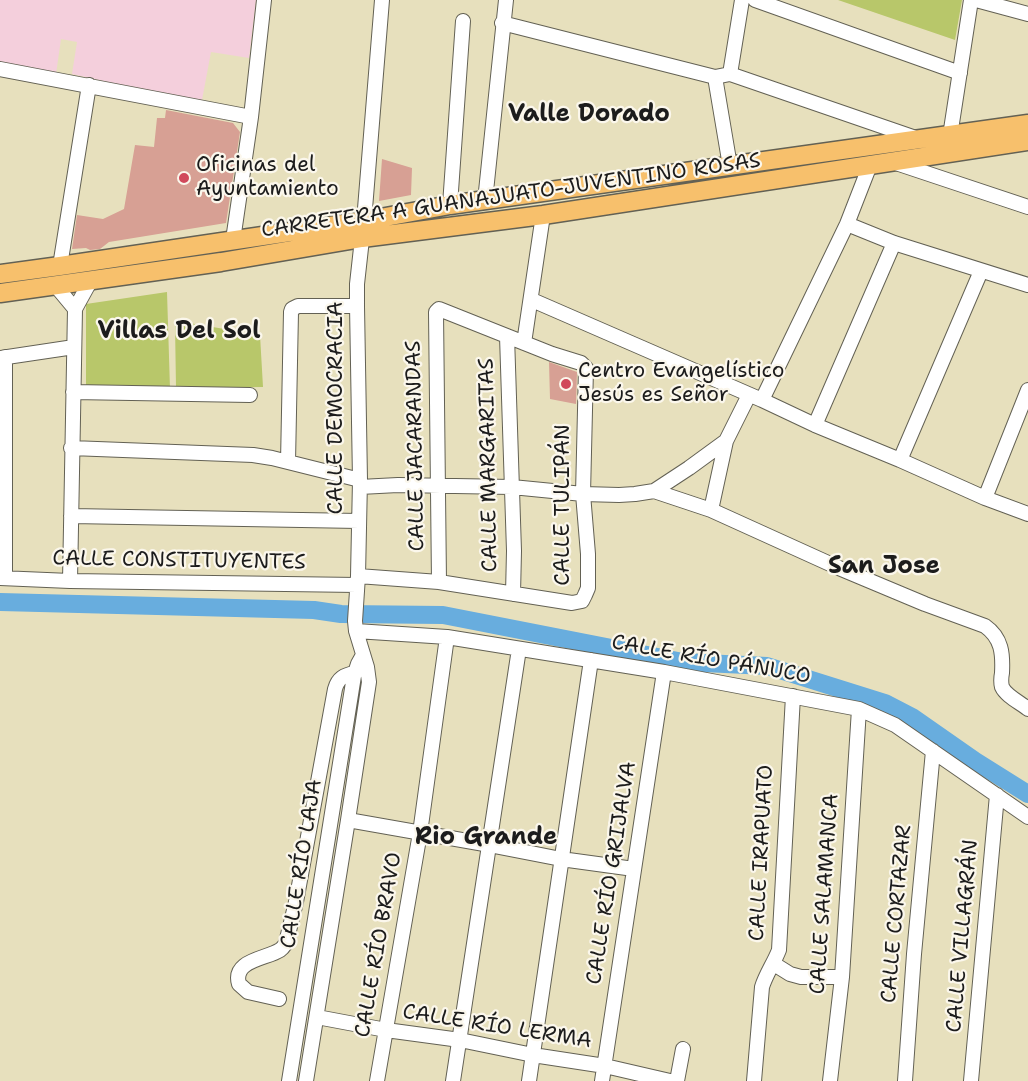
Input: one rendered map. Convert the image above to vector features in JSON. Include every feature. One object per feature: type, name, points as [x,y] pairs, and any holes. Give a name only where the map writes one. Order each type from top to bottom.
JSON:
[{"type":"main road","name":"CARRETERA A GUANAJUATO-JUVENTINO ROSAS","points":[[0,293],[180,268],[363,230],[450,205],[1028,124]]},
{"type":"main road","name":"CARRETERA A GUANAJUATO-JUVENTINO ROSAS","points":[[0,274],[233,240],[543,215],[1028,141]]},
{"type":"main road","points":[[680,174],[682,194]]},
{"type":"main road","points":[[177,248],[180,268]]},
{"type":"street","points":[[233,240],[251,117],[264,0]]},
{"type":"street","name":"CALLE DEMOCRACIA","points":[[355,626],[360,483],[357,306],[382,0]]},
{"type":"street","points":[[485,201],[506,0]]},
{"type":"street","points":[[730,74],[742,0]]},
{"type":"street","points":[[754,0],[960,73]]},
{"type":"street","points":[[950,136],[971,0]]},
{"type":"street","points":[[976,0],[1028,14]]},
{"type":"street","points":[[450,205],[463,21]]},
{"type":"street","points":[[502,23],[715,77],[730,74],[918,139]]},
{"type":"street","points":[[0,69],[251,117]]},
{"type":"street","points":[[715,77],[730,166]]},
{"type":"street","points":[[60,266],[89,85]]},
{"type":"street","points":[[894,162],[1028,207]]},
{"type":"street","points":[[71,448],[253,455],[288,462],[360,483],[512,487],[583,494],[635,494],[654,491],[726,441],[755,398],[847,224],[870,165]]},
{"type":"street","points":[[507,336],[524,344],[543,215]]},
{"type":"street","points":[[847,224],[894,243],[1028,285]]},
{"type":"street","points":[[815,425],[894,243]]},
{"type":"street","points":[[900,460],[981,271]]},
{"type":"street","points":[[70,581],[75,309],[91,280]]},
{"type":"street","points":[[55,285],[75,309]]},
{"type":"street","points":[[532,300],[815,425],[985,498],[1028,514]]},
{"type":"street","points":[[288,462],[291,312],[294,307],[298,306],[357,306]]},
{"type":"street","name":"CALLE JACARANDAS","points":[[439,582],[437,310],[440,309],[507,336]]},
{"type":"street","name":"CALLE MARGARITAS","points":[[507,336],[514,551],[513,594]]},
{"type":"street","name":"CALLE TULIPÁN","points":[[524,344],[580,363],[586,368],[583,494],[588,554],[588,588],[582,601]]},
{"type":"street","points":[[2,578],[2,357],[74,347]]},
{"type":"street","points":[[985,498],[1028,390]]},
{"type":"street","points":[[73,392],[250,395]]},
{"type":"street","points":[[711,510],[726,441]]},
{"type":"street","points":[[654,491],[711,510],[839,568],[985,626],[992,631],[1002,648],[1001,680],[1004,691],[1028,709]]},
{"type":"street","points":[[71,516],[359,521]]},
{"type":"street","name":"CALLE CONSTITUYENTES","points":[[2,578],[357,585],[439,582],[572,603],[582,601]]},
{"type":"street","name":"CALLE RÍO PÁNUCO","points":[[355,626],[447,637],[664,672],[859,709],[895,725],[1028,817]]},
{"type":"street","name":"CALLE RÍO LAJA","points":[[306,1081],[369,682],[355,626]]},
{"type":"street","name":"CALLE RÍO BRAVO","points":[[377,1081],[420,833],[447,637]]},
{"type":"street","points":[[453,1081],[519,649]]},
{"type":"street","name":"CALLE RÍO LAJA","points":[[289,1081],[355,673],[363,655]]},
{"type":"street","points":[[529,1081],[591,660]]},
{"type":"street","name":"CALLE RÍO GRIJALVA","points":[[602,1081],[664,672]]},
{"type":"street","points":[[279,999],[248,992],[237,980],[244,965],[279,951],[286,943],[298,891],[335,689],[337,682],[344,675],[355,673]]},
{"type":"street","name":"CALLE IRAPUATO","points":[[754,1081],[762,987],[779,950],[793,696]]},
{"type":"street","name":"CALLE SALAMANCA","points":[[830,1081],[842,977],[859,709]]},
{"type":"street","name":"CALLE CORTAZAR","points":[[906,1081],[914,954],[933,751]]},
{"type":"street","name":"CALLE VILLAGRÁN","points":[[970,1081],[997,795]]},
{"type":"street","points":[[348,820],[561,860],[634,869]]},
{"type":"street","points":[[774,964],[790,974],[842,977]]},
{"type":"street","name":"CALLE RÍO LERMA","points":[[317,1017],[605,1066],[670,1081]]},
{"type":"street","points":[[677,1081],[683,1049]]},
{"type":"shaded area","points":[[0,0],[256,0],[249,58],[211,52],[202,100],[157,93],[72,74],[77,42],[61,39],[56,74],[0,64]]},
{"type":"green space","points":[[838,0],[962,0],[955,40]]},
{"type":"green space","points":[[167,292],[170,389],[86,388],[86,304]]},
{"type":"green space","points":[[189,323],[260,335],[263,387],[176,388],[175,324]]},
{"type":"building","name":"Oficinas del Ayuntamiento","points":[[166,110],[233,123],[240,132],[226,223],[109,242],[100,249],[72,249],[77,215],[103,219],[124,209],[135,145],[154,147],[157,118],[165,118]]},
{"type":"building","points":[[382,159],[412,168],[411,195],[379,201]]},
{"type":"building","name":"Centro Evangelístico Jesús es Señor","points":[[549,362],[577,372],[576,404],[550,399]]},
{"type":"waterway","points":[[0,602],[314,610],[341,614],[443,615],[683,662],[767,666],[885,703],[912,717],[975,761],[1028,794]]},
{"type":"place","name":"Oficinas del Ayuntamiento","points":[[184,178]]},
{"type":"place","name":"Centro Evangelístico Jesús es Señor","points":[[566,384]]},
{"type":"district","name":"Valle Dorado","points":[[589,115]]},
{"type":"district","name":"Villas Del Sol","points":[[179,332]]},
{"type":"district","name":"San Jose","points":[[884,567]]},
{"type":"district","name":"Rio Grande","points":[[486,838]]}]
